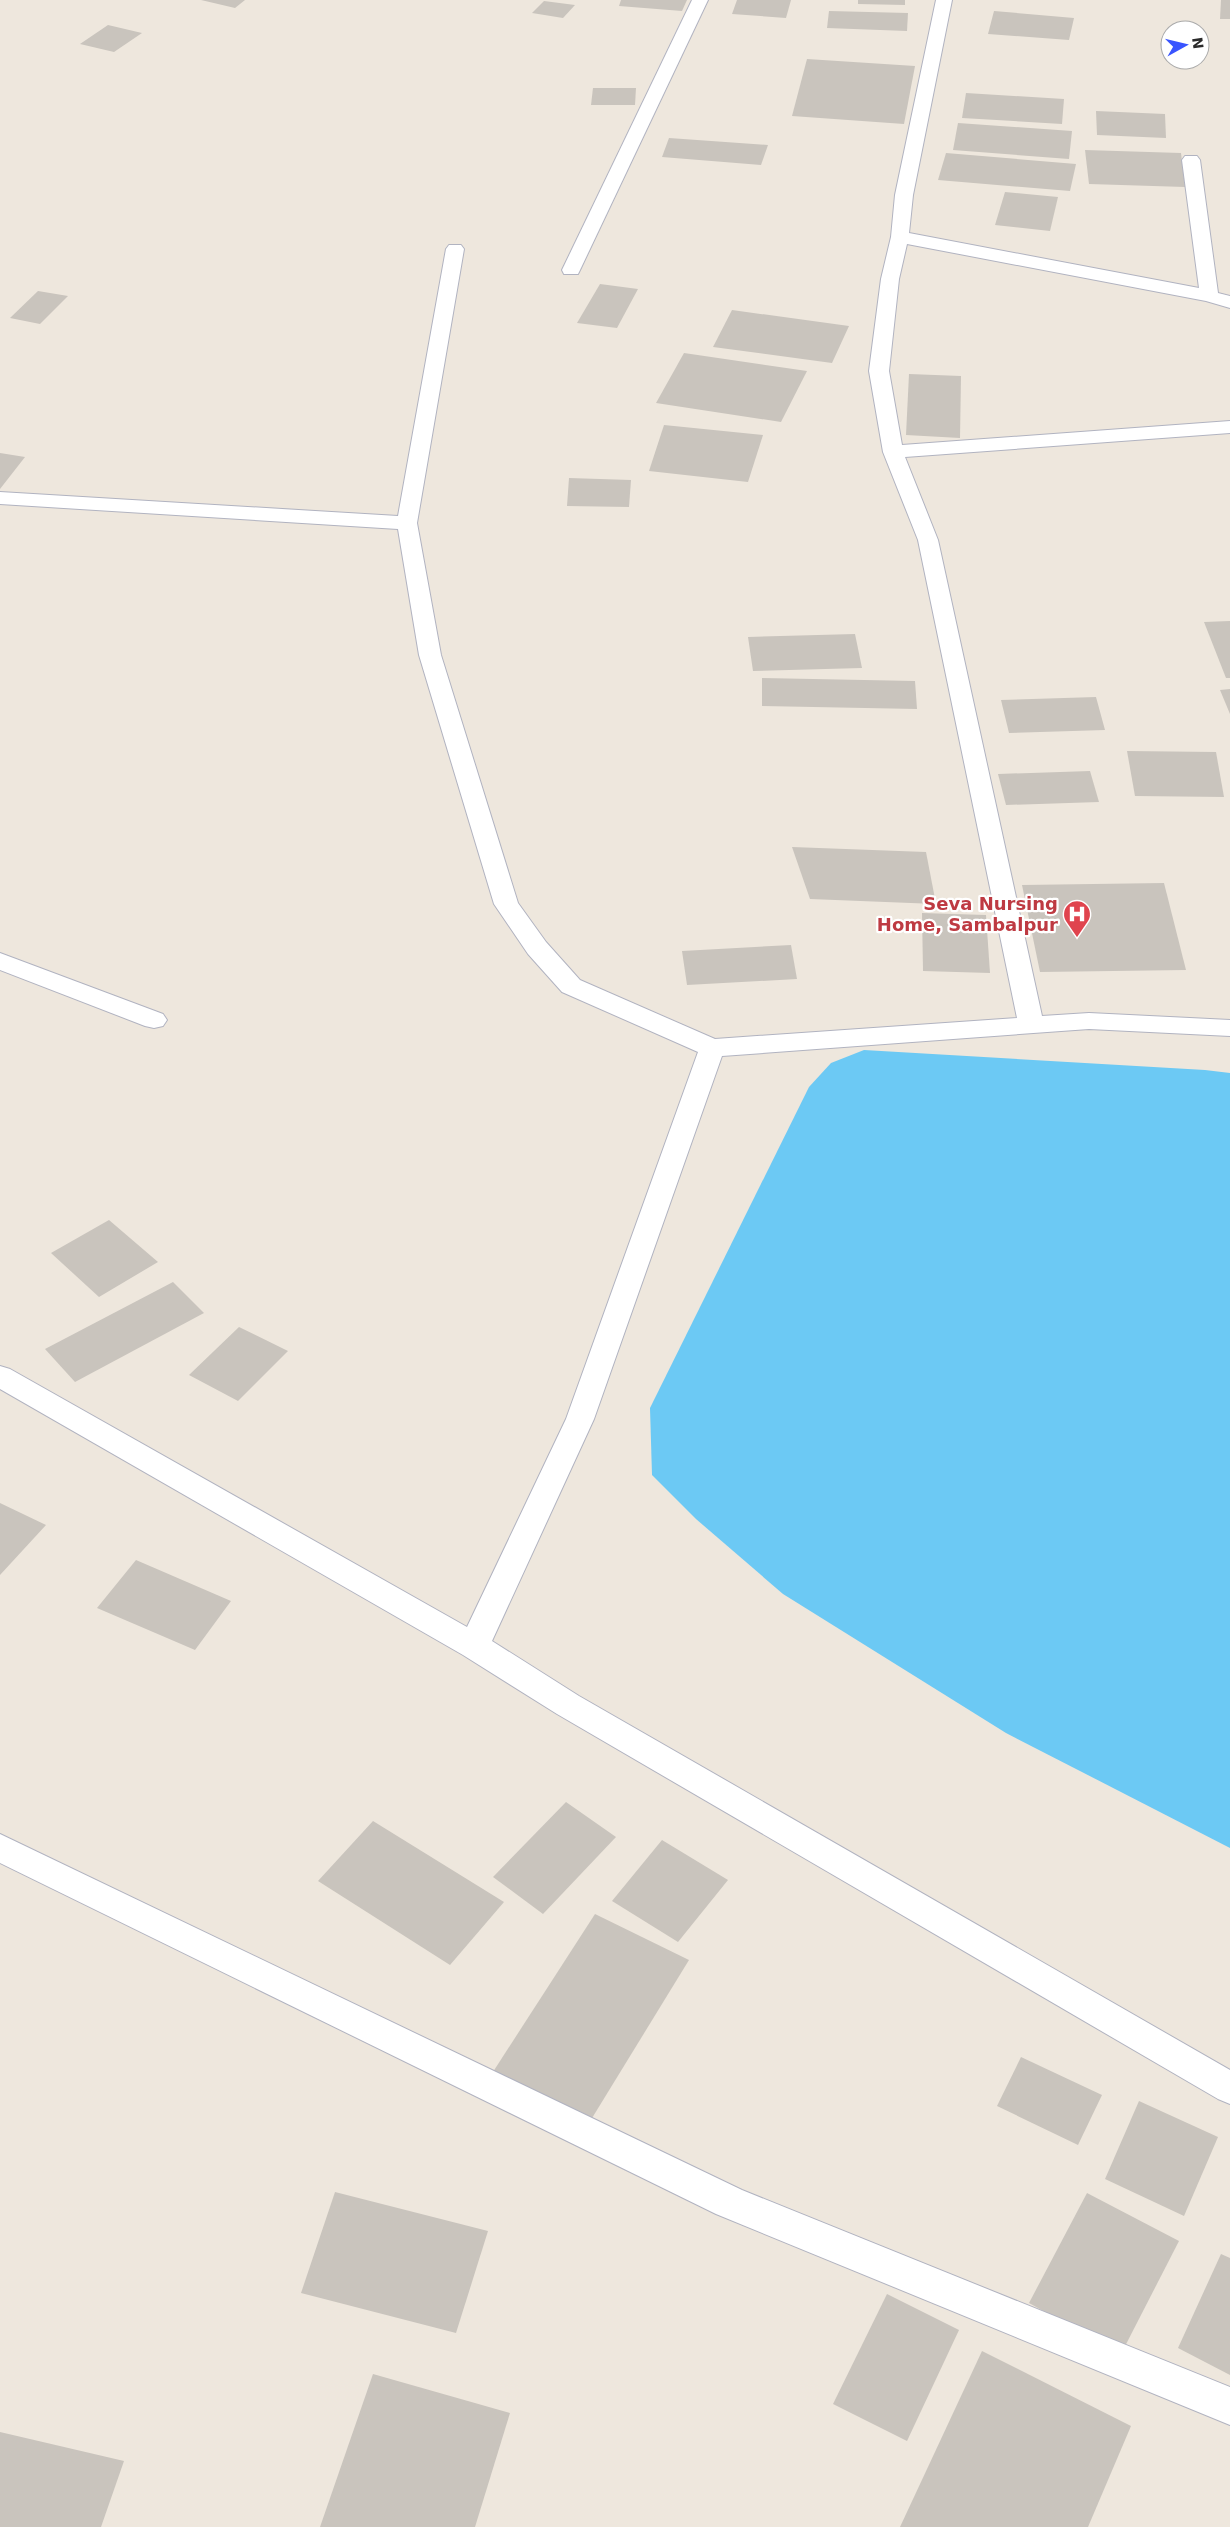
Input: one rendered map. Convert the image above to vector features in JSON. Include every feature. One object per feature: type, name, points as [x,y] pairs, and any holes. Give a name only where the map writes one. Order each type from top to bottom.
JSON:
[{"type":"street","points":[[571,270],[700,0]]},
{"type":"street","points":[[944,0],[904,195],[899,242],[890,279],[879,371],[894,452],[928,540],[1030,1026]]},
{"type":"street","points":[[1191,160],[1209,296]]},
{"type":"street","points":[[899,242],[1209,296],[1230,302]]},
{"type":"street","points":[[455,249],[407,523],[430,655],[506,904],[537,948],[571,986],[712,1048],[1089,1021],[1230,1028]]},
{"type":"street","points":[[894,452],[1230,427]]},
{"type":"street","points":[[0,498],[407,523]]},
{"type":"street","points":[[0,962],[154,1020]]},
{"type":"street","points":[[474,1646],[580,1419],[712,1048]]},
{"type":"street","points":[[0,1376],[474,1646],[577,1710],[1230,2088]]},
{"type":"street","points":[[0,1848],[729,2202],[1230,2406]]},
{"type":"water","points":[[864,1050],[1230,1073],[1230,1848],[1006,1733],[783,1594],[696,1519],[652,1475],[650,1408],[809,1087],[831,1063]]},
{"type":"building","points":[[201,0],[245,0],[235,8]]},
{"type":"building","points":[[621,0],[687,0],[682,11],[619,6]]},
{"type":"building","points":[[737,0],[791,0],[786,18],[732,14]]},
{"type":"building","points":[[858,0],[905,0],[905,5],[858,4]]},
{"type":"building","points":[[1221,0],[1230,0],[1230,19],[1220,19]]},
{"type":"building","points":[[544,1],[575,5],[563,18],[532,13]]},
{"type":"building","points":[[829,11],[908,13],[907,31],[827,28]]},
{"type":"building","points":[[994,11],[1074,18],[1069,40],[988,34]]},
{"type":"building","points":[[108,25],[142,33],[114,52],[80,44]]},
{"type":"building","points":[[807,59],[915,66],[904,124],[792,116]]},
{"type":"building","points":[[593,88],[636,88],[635,105],[591,105]]},
{"type":"building","points":[[966,93],[1064,99],[1062,124],[962,118]]},
{"type":"building","points":[[1096,111],[1165,114],[1166,138],[1097,135]]},
{"type":"building","points":[[958,123],[1072,131],[1069,159],[953,150]]},
{"type":"building","points":[[669,138],[768,145],[761,165],[662,157]]},
{"type":"building","points":[[1085,150],[1181,153],[1185,187],[1089,184]]},
{"type":"building","points":[[946,153],[1076,164],[1070,191],[938,180]]},
{"type":"building","points":[[1005,192],[1058,197],[1050,231],[995,225]]},
{"type":"building","points":[[600,284],[638,289],[617,328],[577,323]]},
{"type":"building","points":[[38,291],[68,296],[40,324],[10,318]]},
{"type":"building","points":[[732,310],[849,326],[832,363],[713,347]]},
{"type":"building","points":[[684,353],[807,371],[781,422],[656,403]]},
{"type":"building","points":[[909,374],[961,376],[960,438],[906,435]]},
{"type":"building","points":[[664,425],[763,435],[748,482],[649,471]]},
{"type":"building","points":[[0,453],[25,457],[0,489]]},
{"type":"building","points":[[569,478],[631,480],[629,507],[567,506]]},
{"type":"building","points":[[1230,621],[1230,678],[1226,678],[1204,622]]},
{"type":"building","points":[[855,634],[862,668],[753,671],[748,637]]},
{"type":"building","points":[[762,678],[915,681],[917,709],[762,706]]},
{"type":"building","points":[[1230,689],[1230,714],[1220,690]]},
{"type":"building","points":[[1096,697],[1105,730],[1009,733],[1001,700]]},
{"type":"building","points":[[1127,751],[1216,752],[1224,797],[1135,796]]},
{"type":"building","points":[[1090,771],[1099,802],[1006,805],[998,774]]},
{"type":"building","points":[[792,847],[926,852],[936,904],[810,899]]},
{"type":"building","points":[[1164,883],[1186,970],[1040,972],[1022,885]]},
{"type":"building","points":[[922,913],[986,915],[990,973],[923,971]]},
{"type":"building","points":[[791,945],[797,979],[687,985],[682,951]]},
{"type":"building","points":[[109,1220],[158,1262],[99,1297],[51,1253]]},
{"type":"building","points":[[173,1282],[204,1313],[75,1382],[45,1349]]},
{"type":"building","points":[[239,1327],[288,1351],[238,1401],[189,1375]]},
{"type":"building","points":[[0,1503],[46,1525],[0,1575]]},
{"type":"building","points":[[136,1560],[231,1601],[195,1650],[97,1608]]},
{"type":"building","points":[[566,1802],[616,1837],[543,1914],[493,1877]]},
{"type":"building","points":[[373,1821],[504,1902],[450,1965],[318,1881]]},
{"type":"building","points":[[662,1840],[728,1880],[678,1942],[612,1901]]},
{"type":"building","points":[[595,1914],[689,1960],[589,2123],[491,2075]]},
{"type":"building","points":[[1021,2057],[1102,2095],[1078,2145],[997,2106]]},
{"type":"building","points":[[1139,2101],[1218,2137],[1184,2216],[1105,2179]]},
{"type":"building","points":[[335,2192],[488,2231],[456,2333],[301,2293]]},
{"type":"building","points":[[1087,2193],[1179,2241],[1121,2354],[1029,2303]]},
{"type":"building","points":[[1221,2254],[1230,2258],[1230,2375],[1178,2348]]},
{"type":"building","points":[[887,2294],[959,2330],[907,2441],[833,2404]]},
{"type":"building","points":[[982,2351],[1131,2426],[1088,2527],[900,2527]]},
{"type":"building","points":[[373,2374],[510,2413],[475,2527],[320,2527]]},
{"type":"building","points":[[0,2432],[124,2461],[101,2527],[0,2527]]},
{"type":"place","name":"Seva Nursing Home, Sambalpur","points":[[1077,938]]}]
